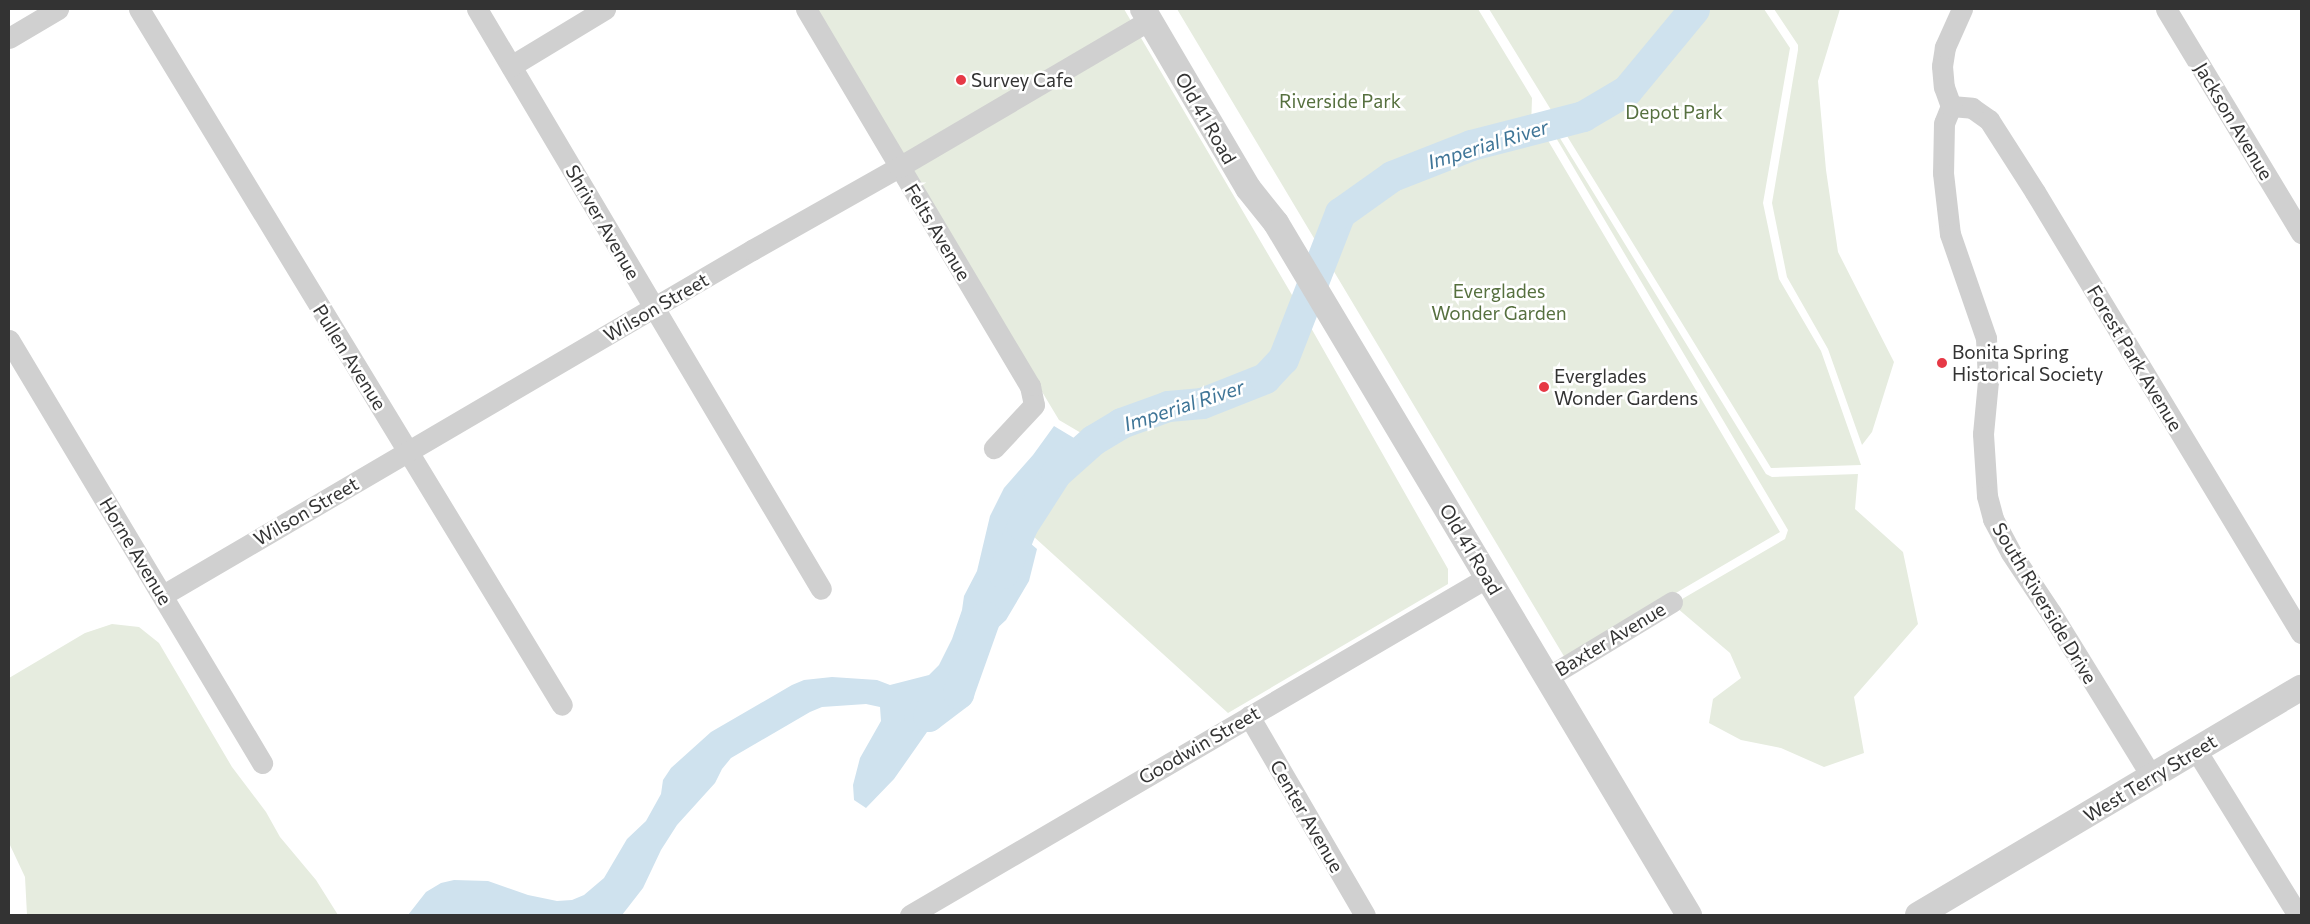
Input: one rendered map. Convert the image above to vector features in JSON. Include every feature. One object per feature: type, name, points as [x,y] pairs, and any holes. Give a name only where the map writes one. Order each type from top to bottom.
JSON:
[{"type":"street","points":[[9,38],[58,9]]},
{"type":"street","name":"Pullen Avenue","points":[[139,9],[562,705]]},
{"type":"street","name":"Shriver Avenue","points":[[477,9],[653,308],[822,589]]},
{"type":"street","points":[[511,66],[605,9]]},
{"type":"street","name":"Felts Avenue","points":[[806,9],[1030,386],[1034,405],[994,448]]},
{"type":"street","points":[[1951,106],[1944,87],[1942,66],[1945,47],[1962,9]]},
{"type":"street","name":"Jackson Avenue","points":[[2166,9],[2301,233]]},
{"type":"street","name":"Wilson Street","points":[[163,595],[653,308],[899,167],[1151,13]]},
{"type":"street","name":"Old 41 Road","points":[[1151,13],[1248,188],[1276,222],[1336,326],[1488,576],[1689,915]]},
{"type":"street","name":"Forest Park Avenue","points":[[1951,106],[1972,108],[1989,120],[2035,192],[2301,633]]},
{"type":"street","name":"South Riverside Drive","points":[[1951,106],[1944,123],[1943,173],[1946,215],[1950,234],[1986,338],[1988,381],[1984,434],[1984,476],[1994,519],[2011,553],[2051,613],[2137,756],[2152,777]]},
{"type":"street","name":"Horne Avenue","points":[[9,340],[262,763]]},
{"type":"street","name":"Goodwin Street","points":[[910,915],[1488,576]]},
{"type":"street","name":"Baxter Avenue","points":[[1548,677],[1672,602]]},
{"type":"street","name":"West Terry Street","points":[[1918,915],[2301,688]]},
{"type":"street","name":"Center Avenue","points":[[1249,716],[1366,915]]},
{"type":"street","points":[[2196,750],[2298,915]]},
{"type":"street","name":"West Terry Street","points":[[1939,915],[1999,867]]},
{"type":"street","name":"Old 41 Road","points":[[1666,876],[1697,915]]},
{"type":"green space","points":[[812,9],[1124,9],[1302,312],[1448,569],[1448,584],[1228,713],[1022,526],[1056,473],[1093,440],[1059,420]]},
{"type":"green space","name":"Everglades Wonder Garden","points":[[1177,9],[1478,9],[1532,98],[1531,129],[1540,127],[1780,532],[1565,658]]},
{"type":"green space","name":"Depot Park","points":[[1489,9],[1764,9],[1790,48],[1763,203],[1779,279],[1821,351],[1861,465],[1771,468]]},
{"type":"green space","points":[[1774,9],[1840,9],[1818,81],[1826,170],[1838,252],[1894,362],[1872,432],[1862,445],[1828,349],[1787,277],[1772,203],[1798,50],[1798,45]]},
{"type":"green space","points":[[1555,130],[1766,474],[1772,477],[1858,474],[1855,509],[1903,552],[1918,624],[1854,697],[1864,753],[1824,767],[1781,748],[1741,740],[1709,723],[1713,699],[1741,678],[1730,653],[1677,608],[1665,609],[1785,539],[1788,530],[1552,131]]},
{"type":"green space","points":[[112,624],[139,627],[159,643],[232,767],[266,812],[280,837],[316,880],[338,915],[27,915],[25,877],[9,843],[9,678],[85,633]]},
{"type":"water","points":[[1054,426],[1079,441],[1050,468],[1015,523],[1016,531],[1037,549],[1029,581],[1006,620],[977,647],[969,660],[949,712],[941,724],[927,732],[894,779],[866,808],[854,800],[853,785],[860,758],[881,721],[880,707],[866,704],[822,707],[810,712],[731,758],[722,769],[715,783],[677,825],[661,850],[643,888],[622,915],[408,915],[426,892],[441,883],[454,880],[488,881],[528,895],[557,901],[572,900],[584,895],[604,878],[627,839],[646,821],[661,794],[663,780],[671,768],[711,732],[804,680],[832,677],[877,680],[890,685],[929,675],[939,665],[952,639],[962,610],[964,596],[977,571],[990,516],[1004,488],[1033,455]]},
{"type":"waterway","name":"Imperial River","points":[[1003,573],[1022,526],[1056,473],[1093,440],[1121,423],[1168,406],[1202,403],[1265,378],[1283,359],[1340,213],[1392,176],[1471,145],[1583,116],[1627,90],[1694,9]]},
{"type":"waterway","name":"Imperial River","points":[[919,716],[928,716],[958,693],[985,617]]},
{"type":"place","name":"Survey Cafe","points":[[961,80]]},
{"type":"place","name":"Bonita Spring Historical Society","points":[[1942,363]]},
{"type":"place","name":"Everglades Wonder Gardens","points":[[1544,387]]},
{"type":"park label","name":"Riverside Park","points":[[1340,101]]}]
